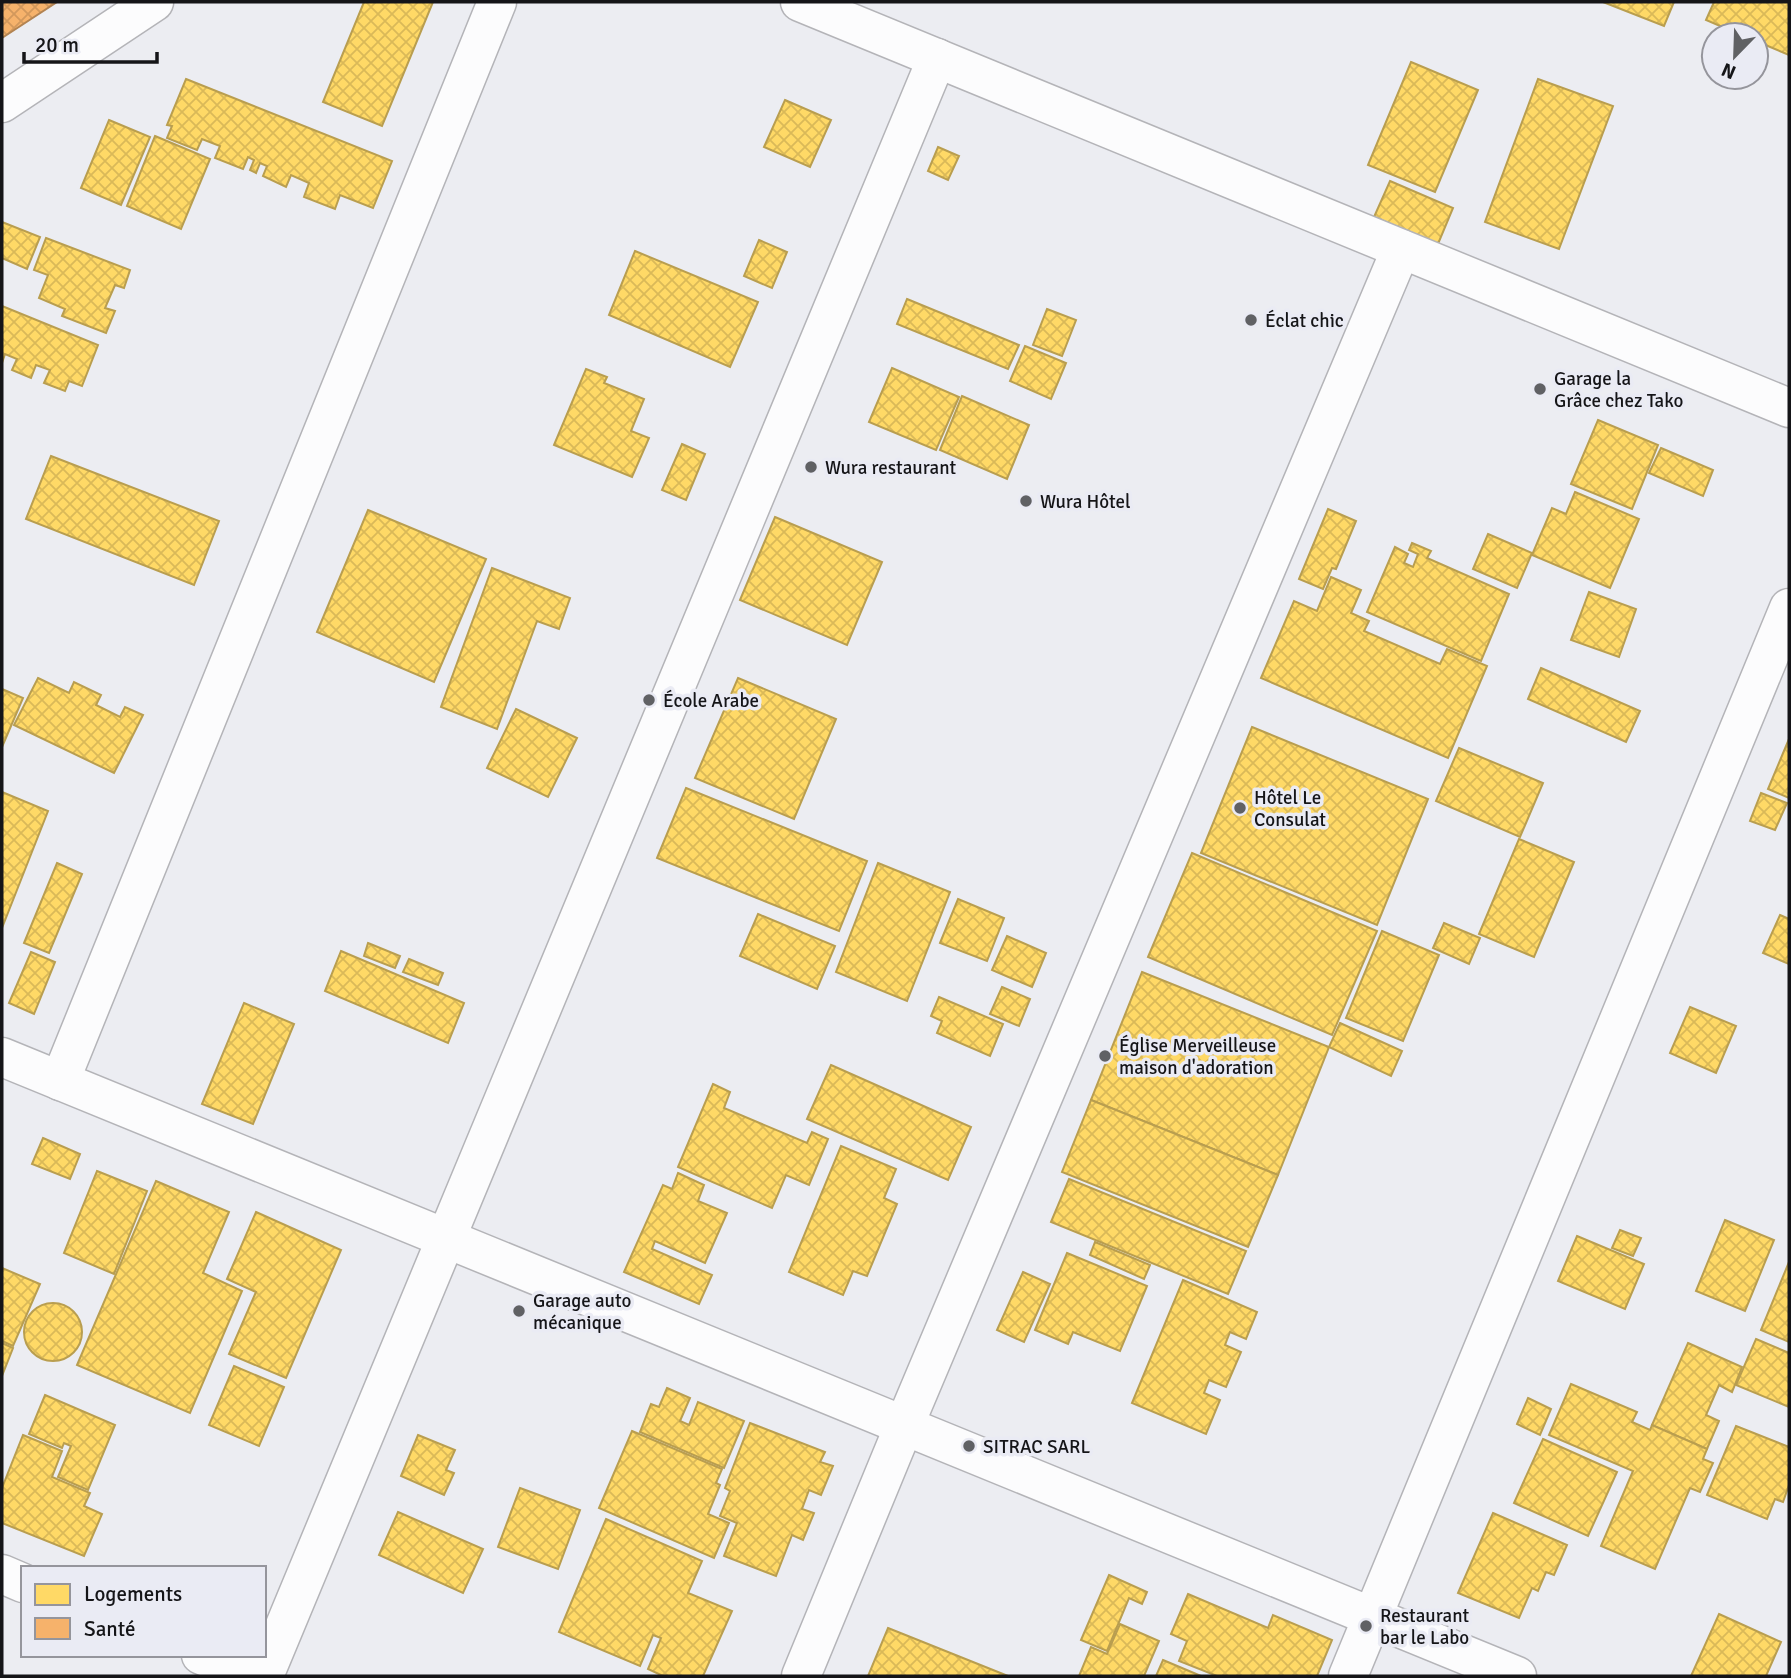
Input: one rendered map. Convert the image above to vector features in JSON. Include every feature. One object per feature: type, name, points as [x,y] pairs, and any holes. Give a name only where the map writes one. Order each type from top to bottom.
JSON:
[{"type":"street","points":[[2,103],[153,2]]},
{"type":"street","points":[[60,1081],[498,2]]},
{"type":"street","points":[[800,2],[1789,408]]},
{"type":"street","points":[[264,1676],[937,58]]},
{"type":"street","points":[[802,1676],[904,1426],[1401,249]]},
{"type":"street","points":[[1348,1676],[1789,608]]},
{"type":"street","points":[[2,1057],[1517,1676]]},
{"type":"street","points":[[2,1574],[21,1582]]},
{"type":"street","points":[[206,1657],[253,1676]]},
{"type":"building: Logements","points":[[364,2],[433,2],[382,126],[323,102]]},
{"type":"building: Logements","points":[[1603,2],[1674,2],[1664,26]]},
{"type":"building: Logements","points":[[1714,2],[1789,2],[1789,55],[1770,47],[1770,21],[1706,20]]},
{"type":"building: Logements","points":[[1411,62],[1478,90],[1435,192],[1368,165]]},
{"type":"building: Logements","points":[[186,79],[392,161],[373,208],[340,195],[335,209],[304,197],[309,183],[291,175],[286,187],[263,176],[267,166],[260,163],[256,173],[250,170],[254,160],[248,157],[243,169],[215,158],[220,146],[202,139],[197,150],[167,138],[172,126],[167,125]]},
{"type":"building: Logements","points":[[1538,79],[1613,106],[1559,249],[1485,222]]},
{"type":"building: Logements","points":[[785,100],[831,120],[810,167],[764,147]]},
{"type":"building: Logements","points":[[109,120],[150,137],[121,205],[81,188]]},
{"type":"building: Logements","points":[[155,136],[210,159],[181,229],[127,206]]},
{"type":"building: Logements","points":[[938,147],[959,156],[948,180],[928,171]]},
{"type":"building: Logements","points":[[1390,181],[1453,208],[1438,244],[1374,217]]},
{"type":"building: Logements","points":[[2,222],[40,237],[27,269],[2,258]]},
{"type":"building: Logements","points":[[46,238],[130,270],[124,288],[115,285],[105,308],[115,311],[106,333],[62,316],[65,309],[39,298],[48,275],[34,270]]},
{"type":"building: Logements","points":[[759,240],[787,252],[772,288],[744,276]]},
{"type":"building: Logements","points":[[635,251],[758,302],[730,367],[609,315]]},
{"type":"building: Logements","points":[[907,299],[1019,345],[1008,369],[897,324]]},
{"type":"building: Logements","points":[[2,306],[98,345],[82,386],[69,381],[65,391],[44,383],[50,370],[36,365],[31,378],[12,370],[17,359],[5,354],[2,363]]},
{"type":"building: Logements","points":[[1047,309],[1076,320],[1062,356],[1033,345]]},
{"type":"building: Logements","points":[[1025,346],[1066,363],[1051,399],[1010,381]]},
{"type":"building: Logements","points":[[892,368],[959,397],[936,450],[869,422]]},
{"type":"building: Logements","points":[[586,369],[607,377],[604,383],[644,399],[631,431],[649,438],[632,477],[554,445]]},
{"type":"building: Logements","points":[[962,396],[1029,425],[1007,479],[940,450]]},
{"type":"building: Logements","points":[[1598,420],[1658,445],[1632,509],[1571,484]]},
{"type":"building: Logements","points":[[682,444],[705,454],[686,500],[662,490]]},
{"type":"building: Logements","points":[[1661,448],[1713,470],[1703,496],[1649,473]]},
{"type":"building: Logements","points":[[51,456],[219,521],[194,585],[26,519]]},
{"type":"building: Logements","points":[[1575,492],[1639,519],[1610,588],[1532,555],[1552,508],[1566,514]]},
{"type":"building: Logements","points":[[1328,509],[1356,521],[1336,569],[1332,568],[1323,589],[1299,579]]},
{"type":"building: Logements","points":[[368,510],[486,559],[434,682],[317,632]]},
{"type":"building: Logements","points":[[775,517],[882,562],[847,645],[740,600]]},
{"type":"building: Logements","points":[[1488,534],[1532,553],[1517,588],[1473,569]]},
{"type":"building: Logements","points":[[1412,543],[1431,551],[1427,558],[1509,594],[1481,661],[1367,612],[1395,547],[1408,554],[1404,563],[1413,567],[1418,554],[1409,550]]},
{"type":"building: Logements","points":[[492,568],[570,598],[559,629],[537,621],[497,729],[441,707]]},
{"type":"building: Logements","points":[[1331,577],[1361,590],[1351,613],[1369,621],[1364,631],[1440,664],[1447,649],[1487,666],[1448,758],[1261,678],[1294,601],[1317,611]]},
{"type":"building: Logements","points":[[1589,592],[1636,609],[1619,657],[1571,640]]},
{"type":"building: Logements","points":[[1541,668],[1640,711],[1626,742],[1528,699]]},
{"type":"building: Logements","points":[[38,678],[69,693],[74,682],[101,695],[96,705],[120,717],[125,707],[143,715],[114,773],[14,725]]},
{"type":"building: Logements","points":[[738,678],[836,719],[794,819],[695,778]]},
{"type":"building: Logements","points":[[2,689],[23,698],[2,747]]},
{"type":"building: Logements","points":[[516,709],[577,738],[548,797],[487,768]]},
{"type":"building: Logements","points":[[1252,727],[1428,799],[1377,925],[1201,853]]},
{"type":"building: Logements","points":[[1789,739],[1789,798],[1768,789]]},
{"type":"building: Logements","points":[[1459,748],[1543,783],[1520,837],[1436,801]]},
{"type":"building: Logements","points":[[686,788],[867,861],[839,931],[657,858]]},
{"type":"building: Logements","points":[[2,792],[48,811],[2,928]]},
{"type":"building: Logements","points":[[1761,793],[1787,803],[1775,830],[1750,821]]},
{"type":"building: Logements","points":[[1519,839],[1574,862],[1534,957],[1479,934]]},
{"type":"building: Logements","points":[[1192,853],[1377,931],[1332,1035],[1148,957]]},
{"type":"building: Logements","points":[[57,863],[82,874],[49,953],[24,943]]},
{"type":"building: Logements","points":[[878,863],[950,892],[907,1001],[836,972]]},
{"type":"building: Logements","points":[[958,899],[1004,918],[987,961],[940,943]]},
{"type":"building: Logements","points":[[758,914],[835,946],[817,989],[740,956]]},
{"type":"building: Logements","points":[[1780,915],[1789,919],[1789,964],[1763,953]]},
{"type":"building: Logements","points":[[1444,923],[1480,938],[1469,964],[1433,948]]},
{"type":"building: Logements","points":[[1382,931],[1439,955],[1403,1041],[1346,1018]]},
{"type":"building: Logements","points":[[1007,936],[1046,953],[1032,987],[992,970]]},
{"type":"building: Logements","points":[[368,943],[400,956],[395,968],[364,956]]},
{"type":"building: Logements","points":[[341,951],[464,1003],[448,1043],[325,991]]},
{"type":"building: Logements","points":[[31,952],[55,962],[34,1014],[9,1003]]},
{"type":"building: Logements","points":[[409,959],[443,973],[438,985],[403,972]]},
{"type":"building: Logements","points":[[1142,972],[1329,1047],[1278,1175],[1091,1100]]},
{"type":"building: Logements","points":[[1002,987],[1030,999],[1019,1026],[990,1014]]},
{"type":"building: Logements","points":[[939,997],[1003,1024],[990,1056],[937,1033],[942,1021],[931,1016]]},
{"type":"building: Logements","points":[[244,1003],[294,1024],[253,1124],[202,1104]]},
{"type":"building: Logements","points":[[1690,1007],[1736,1026],[1716,1073],[1670,1053]]},
{"type":"building: Logements","points":[[1340,1023],[1402,1051],[1391,1076],[1329,1047]]},
{"type":"building: Logements","points":[[831,1065],[971,1127],[948,1180],[807,1119]]},
{"type":"building: Logements","points":[[713,1084],[730,1092],[724,1108],[807,1143],[812,1132],[828,1139],[809,1185],[786,1175],[772,1208],[678,1167]]},
{"type":"building: Logements","points":[[1091,1100],[1278,1175],[1248,1247],[1062,1172]]},
{"type":"building: Logements","points":[[43,1138],[80,1154],[70,1179],[32,1164]]},
{"type":"building: Logements","points":[[841,1146],[896,1169],[884,1198],[897,1204],[867,1276],[853,1271],[843,1295],[789,1272]]},
{"type":"building: Logements","points":[[97,1171],[147,1191],[114,1274],[64,1253]]},
{"type":"building: Logements","points":[[678,1173],[704,1185],[698,1201],[727,1213],[705,1263],[655,1241],[652,1249],[712,1275],[699,1304],[624,1272],[663,1185],[672,1189]]},
{"type":"building: Logements","points":[[1069,1179],[1246,1251],[1228,1294],[1051,1222]]},
{"type":"building: Logements","points":[[156,1181],[229,1212],[203,1273],[242,1291],[190,1413],[77,1365]]},
{"type":"building: Logements","points":[[256,1212],[341,1250],[286,1378],[229,1354],[256,1292],[227,1279]]},
{"type":"building: Logements","points":[[1725,1220],[1774,1240],[1745,1311],[1696,1291]]},
{"type":"building: Logements","points":[[1620,1230],[1641,1238],[1633,1256],[1612,1248]]},
{"type":"building: Logements","points":[[1577,1236],[1644,1264],[1625,1309],[1558,1281]]},
{"type":"building: Logements","points":[[1095,1242],[1150,1265],[1144,1279],[1090,1255]]},
{"type":"building: Logements","points":[[1067,1253],[1147,1286],[1120,1351],[1073,1332],[1068,1344],[1035,1330]]},
{"type":"building: Logements","points":[[1789,1262],[1789,1342],[1761,1330]]},
{"type":"building: Logements","points":[[2,1268],[40,1284],[13,1346],[2,1341]]},
{"type":"building: Logements","points":[[1023,1272],[1050,1284],[1024,1342],[997,1330]]},
{"type":"building: Logements","points":[[1183,1280],[1257,1312],[1246,1339],[1230,1332],[1225,1345],[1241,1352],[1226,1387],[1209,1380],[1204,1393],[1220,1400],[1206,1434],[1132,1403]]},
{"type":"building: Logements","points":[[53,1303],[64,1305],[77,1316],[82,1332],[80,1343],[69,1356],[53,1361],[42,1359],[29,1348],[24,1332],[26,1321],[37,1308]]},
{"type":"building: Logements","points":[[1756,1339],[1789,1353],[1789,1407],[1736,1385]]},
{"type":"building: Logements","points":[[2,1343],[13,1348],[2,1376]]},
{"type":"building: Logements","points":[[1688,1343],[1742,1367],[1732,1392],[1719,1385],[1706,1415],[1719,1421],[1707,1449],[1652,1425]]},
{"type":"building: Logements","points":[[234,1366],[284,1387],[259,1446],[209,1425]]},
{"type":"building: Logements","points":[[1571,1384],[1637,1412],[1632,1422],[1650,1430],[1652,1425],[1707,1449],[1703,1459],[1713,1463],[1700,1492],[1690,1488],[1655,1569],[1601,1546],[1633,1471],[1549,1435]]},
{"type":"building: Logements","points":[[667,1388],[690,1398],[680,1421],[689,1425],[698,1402],[744,1421],[724,1468],[640,1432],[651,1404],[659,1407]]},
{"type":"building: Logements","points":[[45,1395],[115,1425],[88,1490],[58,1477],[71,1446],[64,1443],[62,1448],[29,1434]]},
{"type":"building: Logements","points":[[1528,1398],[1551,1409],[1540,1435],[1517,1424]]},
{"type":"building: Logements","points":[[750,1423],[825,1452],[820,1462],[833,1466],[821,1495],[809,1490],[802,1509],[814,1513],[803,1540],[792,1535],[776,1576],[724,1556],[737,1523],[720,1516],[730,1491],[725,1488]]},
{"type":"building: Logements","points":[[1736,1426],[1789,1447],[1789,1485],[1783,1502],[1775,1499],[1767,1519],[1707,1495]]},
{"type":"building: Logements","points":[[632,1431],[722,1469],[716,1483],[720,1485],[708,1514],[729,1523],[714,1558],[599,1508]]},
{"type":"building: Logements","points":[[23,1435],[62,1451],[52,1477],[90,1493],[84,1506],[102,1514],[84,1556],[2,1523],[2,1488]]},
{"type":"building: Logements","points":[[418,1435],[455,1450],[446,1470],[454,1473],[444,1495],[401,1476]]},
{"type":"building: Logements","points":[[1543,1439],[1617,1472],[1588,1536],[1514,1503]]},
{"type":"building: Logements","points":[[520,1488],[580,1510],[558,1569],[498,1547]]},
{"type":"building: Logements","points":[[398,1512],[483,1549],[463,1593],[379,1555]]},
{"type":"building: Logements","points":[[1493,1513],[1567,1545],[1554,1575],[1546,1572],[1538,1591],[1532,1588],[1519,1618],[1458,1593]]},
{"type":"building: Logements","points":[[606,1519],[702,1561],[688,1593],[732,1611],[703,1676],[663,1676],[648,1669],[661,1638],[653,1635],[640,1666],[559,1632]]},
{"type":"building: Logements","points":[[1109,1575],[1147,1592],[1142,1604],[1129,1598],[1107,1651],[1081,1640]]},
{"type":"building: Logements","points":[[1188,1594],[1268,1628],[1273,1615],[1332,1640],[1317,1676],[1217,1676],[1179,1661],[1187,1641],[1171,1634]]},
{"type":"building: Logements","points":[[1719,1614],[1781,1642],[1766,1676],[1691,1676]]},
{"type":"building: Logements","points":[[1120,1624],[1159,1641],[1144,1676],[1079,1676],[1091,1647],[1107,1654]]},
{"type":"building: Logements","points":[[888,1628],[1008,1676],[868,1676]]},
{"type":"building: Logements","points":[[1163,1660],[1201,1676],[1156,1676]]},
{"type":"building: Santé","points":[[2,2],[57,2],[2,38]]},
{"type":"place","name":"Éclat chic","points":[[1251,320]]},
{"type":"place","name":"Garage la Grâce chez Tako","points":[[1540,389]]},
{"type":"place","name":"Wura restaurant","points":[[811,467]]},
{"type":"place","name":"Wura Hôtel","points":[[1026,501]]},
{"type":"place","name":"École Arabe","points":[[649,700]]},
{"type":"place","name":"Hôtel Le Consulat","points":[[1240,808]]},
{"type":"place","name":"Église Merveilleuse maison d'adoration","points":[[1105,1056]]},
{"type":"place","name":"Garage auto mécanique","points":[[519,1311]]},
{"type":"place","name":"SITRAC SARL","points":[[969,1446]]},
{"type":"place","name":"Restaurant bar le Labo","points":[[1366,1626]]}]
